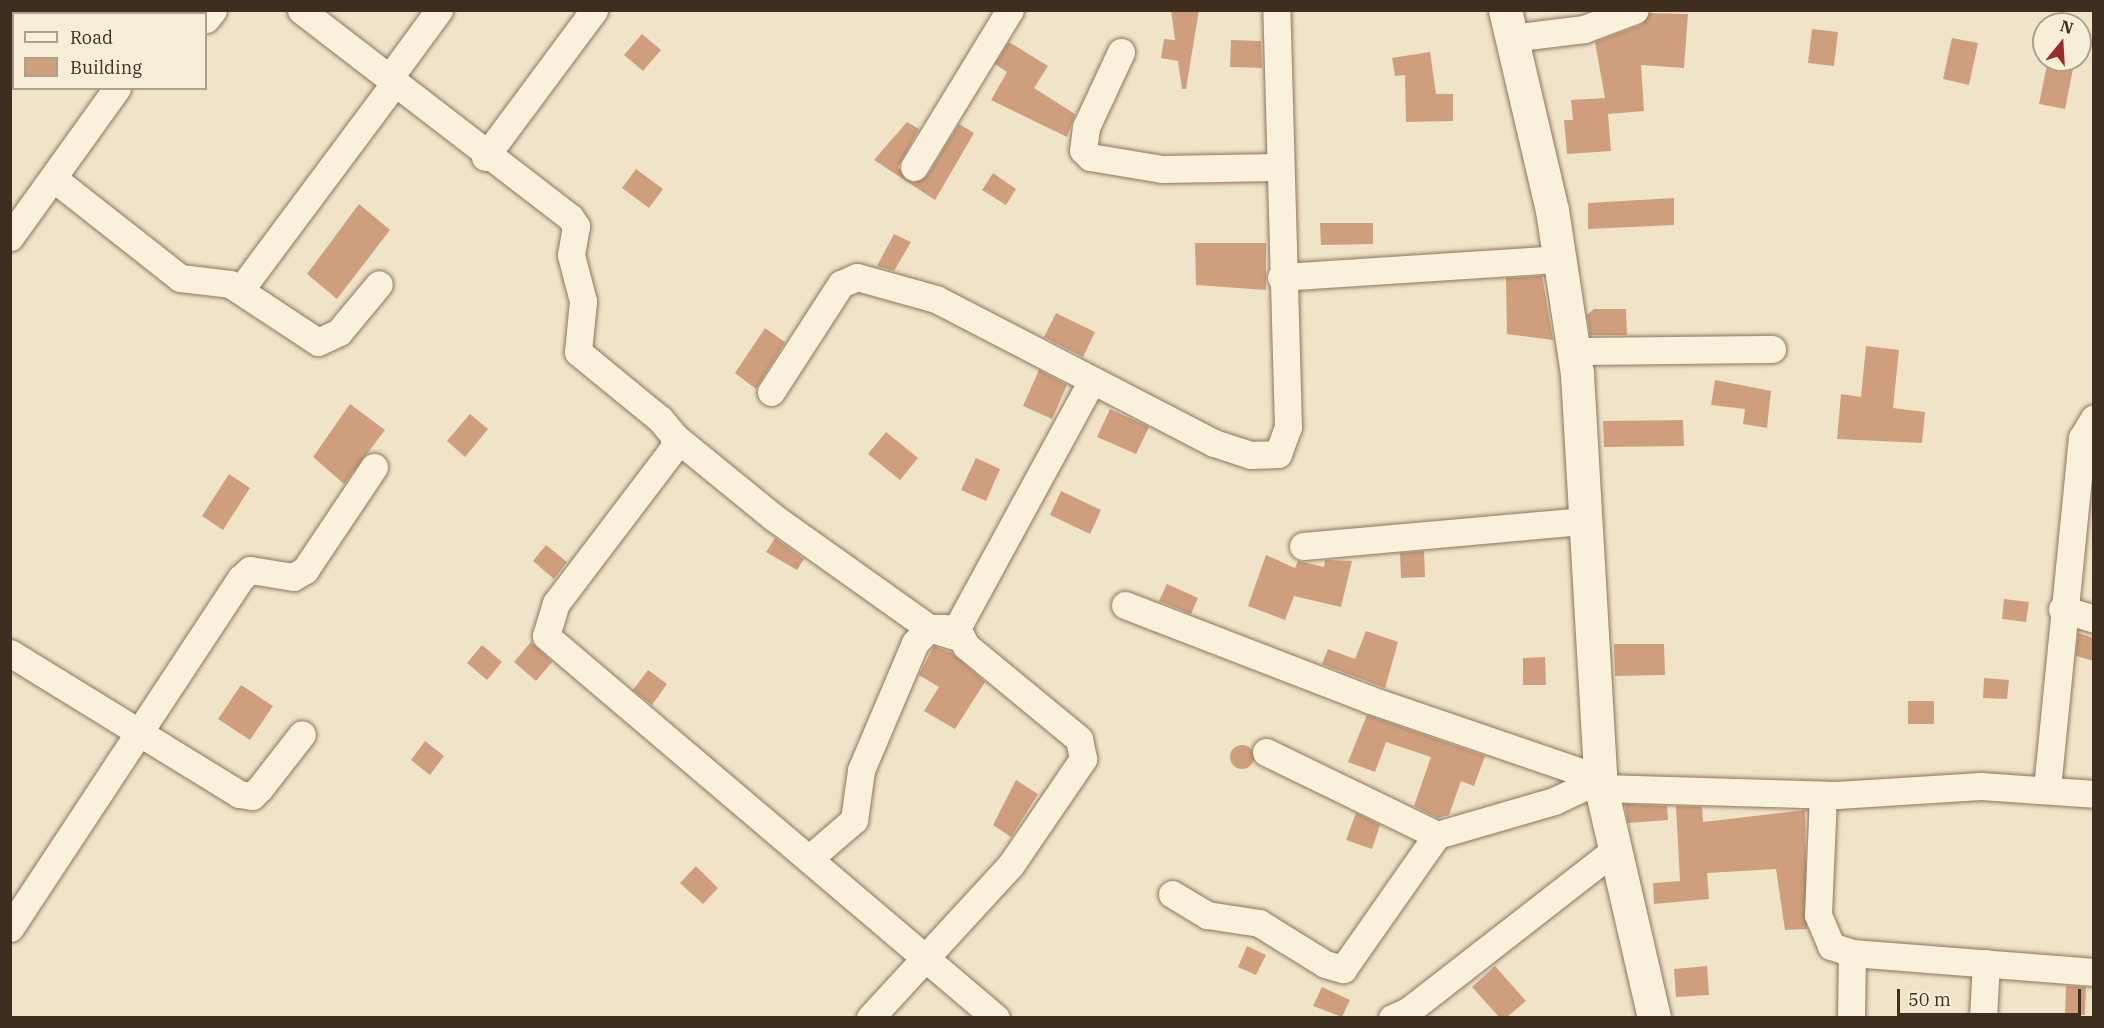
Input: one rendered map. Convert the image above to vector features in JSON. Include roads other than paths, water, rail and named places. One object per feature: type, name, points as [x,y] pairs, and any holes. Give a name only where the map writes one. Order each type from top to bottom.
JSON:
[{"type":"street","points":[[301,10],[390,77],[485,157],[576,226],[571,255],[583,301],[578,352],[660,419],[675,437],[774,517],[929,628],[957,633],[1070,731],[1084,749],[1083,759],[1010,867],[927,959],[870,1017]]},
{"type":"street","points":[[241,289],[390,89],[390,77],[439,10]]},
{"type":"street","points":[[485,157],[594,10]]},
{"type":"street","points":[[914,167],[1010,10]]},
{"type":"street","points":[[771,392],[841,284],[857,277],[936,299],[1236,452],[1278,454],[1288,427],[1277,167],[1276,10]]},
{"type":"street","points":[[1635,10],[1584,28],[1508,24],[1559,258],[1574,351],[1582,521],[1601,784],[1654,1017]]},
{"type":"street","points":[[1121,52],[1086,127],[1083,150],[1090,157],[1162,169],[1277,167]]},
{"type":"street","points":[[10,237],[116,90]]},
{"type":"street","points":[[53,178],[180,278],[241,289],[318,342],[339,332],[379,284]]},
{"type":"street","points":[[1281,277],[1559,258]]},
{"type":"street","points":[[1574,351],[1772,349]]},
{"type":"street","points":[[957,633],[1092,380]]},
{"type":"street","points":[[2047,788],[2062,609],[2082,438],[2094,418]]},
{"type":"street","points":[[675,437],[673,449],[556,603],[546,636],[811,857],[996,1017]]},
{"type":"street","points":[[10,928],[135,732],[241,578],[250,570],[293,577],[305,570],[374,467]]},
{"type":"street","points":[[1304,546],[1582,521]]},
{"type":"street","points":[[1125,605],[1368,699],[1601,784],[1823,795],[2047,788],[2094,794]]},
{"type":"street","points":[[2062,609],[2094,619]]},
{"type":"street","points":[[811,857],[854,820],[861,770],[905,660],[929,628]]},
{"type":"street","points":[[10,654],[217,784],[252,796],[302,734]]},
{"type":"street","points":[[1266,752],[1437,835]]},
{"type":"street","points":[[1172,894],[1208,915],[1270,928],[1325,964],[1342,969],[1367,942],[1437,835],[1554,801],[1601,784]]},
{"type":"street","points":[[1823,795],[1818,915],[1831,946],[1852,953],[2094,972]]},
{"type":"street","points":[[1392,1017],[1408,1011],[1616,849]]},
{"type":"street","points":[[1851,1017],[1852,953]]},
{"type":"street","points":[[1983,1017],[1986,963]]}]
